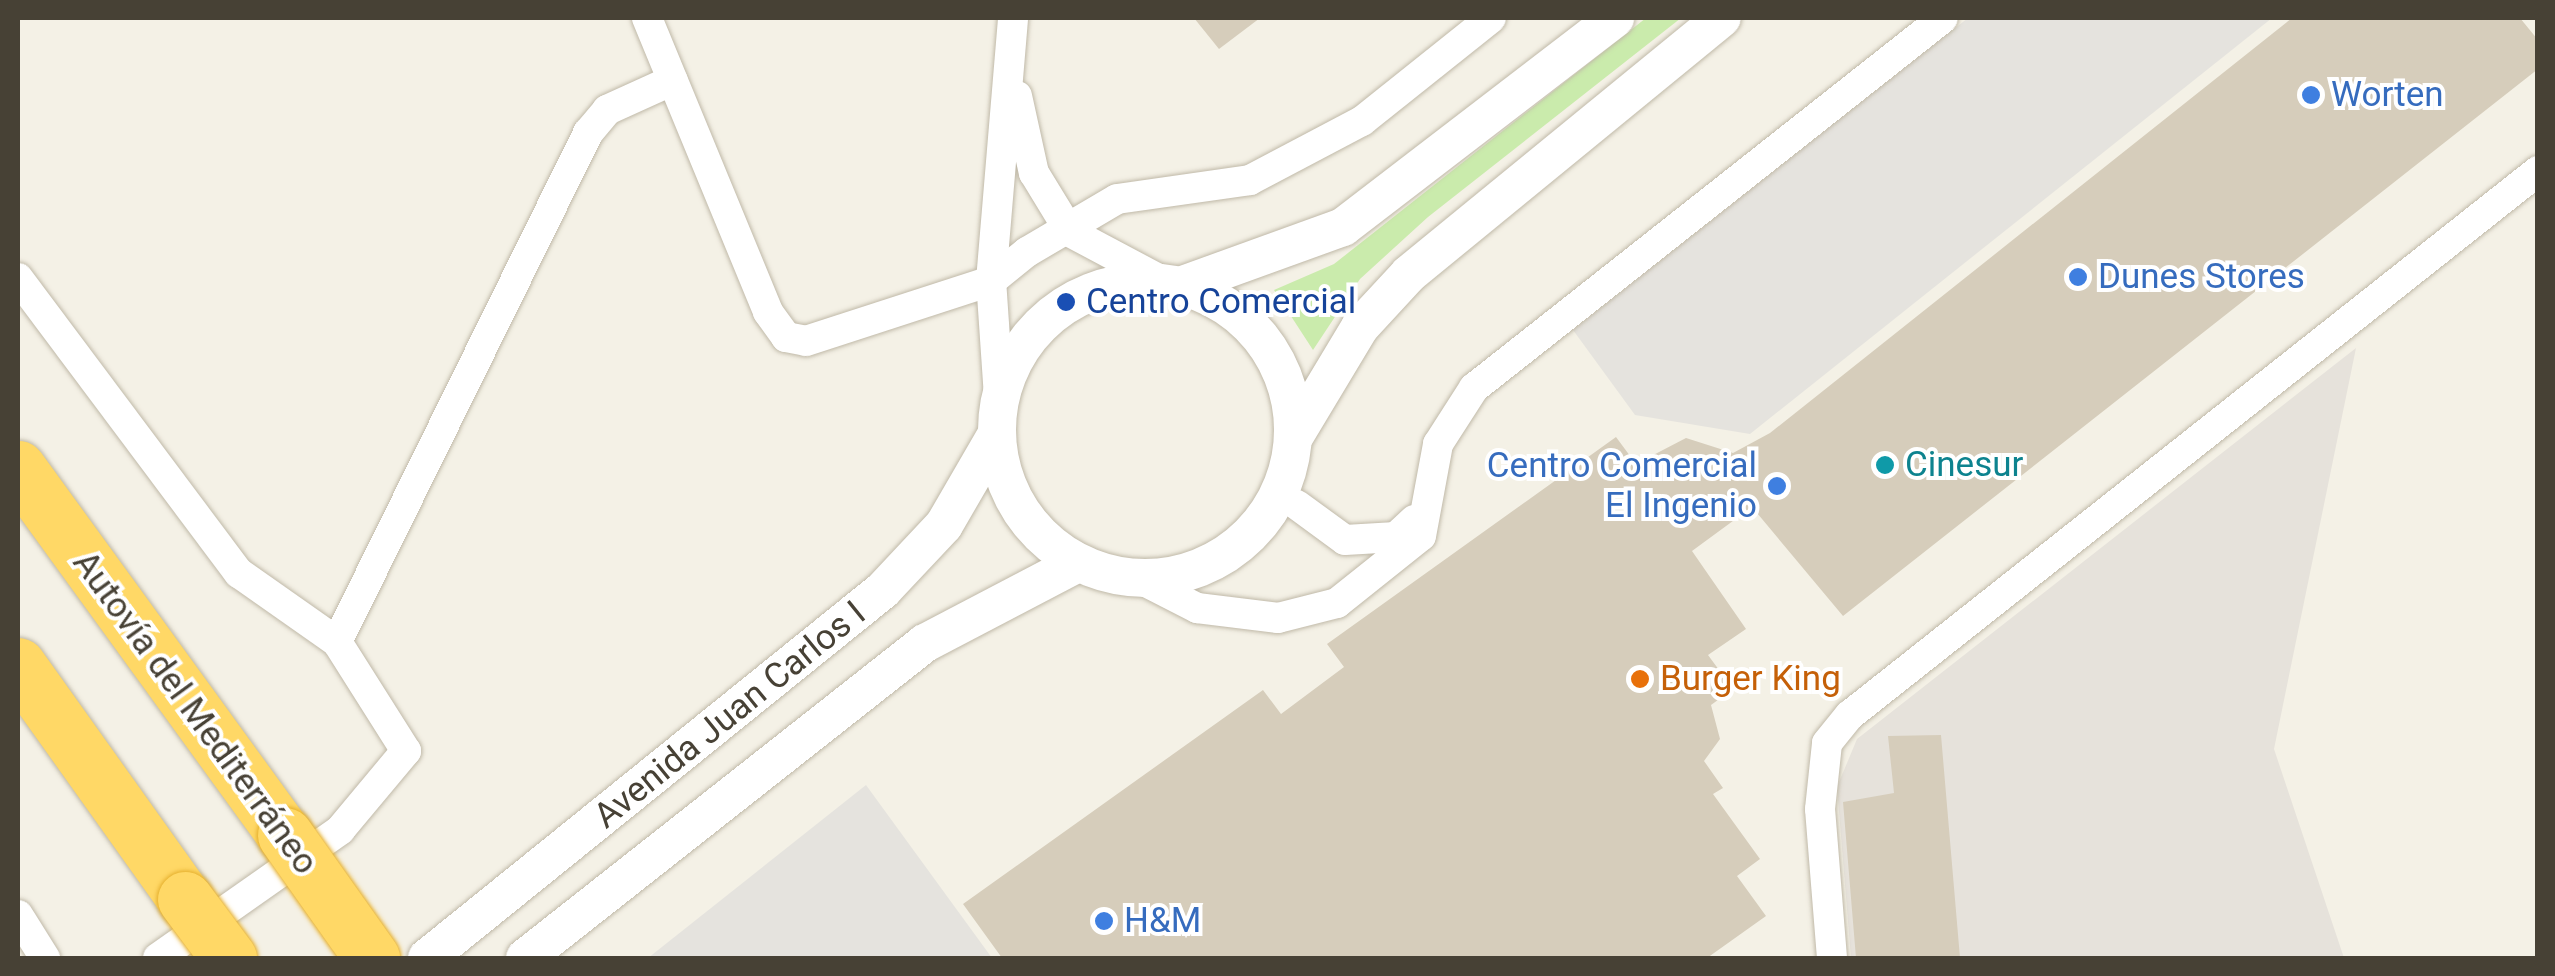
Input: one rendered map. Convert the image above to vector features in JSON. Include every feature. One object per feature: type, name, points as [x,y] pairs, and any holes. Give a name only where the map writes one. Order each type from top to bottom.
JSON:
[{"type":"highway","name":"Autovía del Mediterráneo","points":[[18,468],[372,958]]},
{"type":"highway","points":[[18,665],[229,958]]},
{"type":"street","points":[[647,18],[786,338],[825,338],[991,281],[1117,199],[1250,180],[1362,121],[1492,18]]},
{"type":"street","points":[[1012,18],[1014,78],[991,281],[998,398],[995,437],[1023,517],[1076,564],[1142,580],[1197,608],[1278,618],[1337,604],[1420,536],[1438,444],[1474,388],[1942,18]]},
{"type":"street","points":[[998,398],[1024,342],[1066,302],[1114,284],[1173,284],[1343,227],[1615,18]]},
{"type":"street","points":[[1142,580],[1232,552],[1272,509],[1294,437],[1360,328],[1536,166],[1722,18]]},
{"type":"street","points":[[1014,78],[1034,172],[1070,232],[1238,314],[1270,350],[1294,437]]},
{"type":"street","points":[[337,642],[588,133],[607,110],[673,80]]},
{"type":"street","points":[[1832,958],[1820,809],[1827,743],[1850,715],[2538,171]]},
{"type":"street","points":[[18,278],[239,574],[337,642],[406,751],[340,830],[158,958]]},
{"type":"street","name":"Avenida Juan Carlos I","points":[[427,958],[883,590],[944,525],[995,437]]},
{"type":"street","points":[[1297,505],[1313,524],[1368,542],[1396,537],[1430,491]]},
{"type":"street","points":[[526,958],[924,643],[1076,564]]},
{"type":"street","points":[[18,915],[45,958]]},
{"type":"shaded area","points":[[1968,18],[2272,18],[1750,434],[1635,415],[1573,330]]},
{"type":"shaded area","points":[[2356,348],[2274,749],[2344,958],[1851,958],[1837,787],[1857,739]]},
{"type":"shaded area","points":[[866,785],[992,958],[648,958]]},
{"type":"green space","points":[[1646,18],[1681,18],[1428,217],[1360,279],[1313,350],[1274,290],[1334,264]]},
{"type":"building","points":[[1194,18],[1260,18],[1219,49]]},
{"type":"building","name":"Centro Comercial El Ingenio","points":[[2292,18],[2520,18],[2538,40],[2538,69],[1843,616],[1752,507],[1692,551],[1746,629],[1708,655],[1733,689],[1711,705],[1720,739],[1704,761],[1723,788],[1713,794],[1760,859],[1737,876],[1766,916],[1707,958],[1002,958],[963,904],[1263,690],[1281,714],[1344,667],[1327,644],[1616,437],[1636,464],[1686,438],[1733,453],[1770,433]]},
{"type":"building","points":[[1941,735],[1960,958],[1856,958],[1843,802],[1894,793],[1888,736]]},
{"type":"place","name":"Worten","points":[[2311,95]]},
{"type":"place","name":"Dunes Stores","points":[[2078,277]]},
{"type":"place","name":"Centro Comercial","points":[[1066,302]]},
{"type":"place","name":"Cinesur","points":[[1885,465]]},
{"type":"place","name":"Centro Comercial El Ingenio","points":[[1777,486]]},
{"type":"place","name":"Burger King","points":[[1640,679]]},
{"type":"place","name":"H&M","points":[[1104,921]]}]
